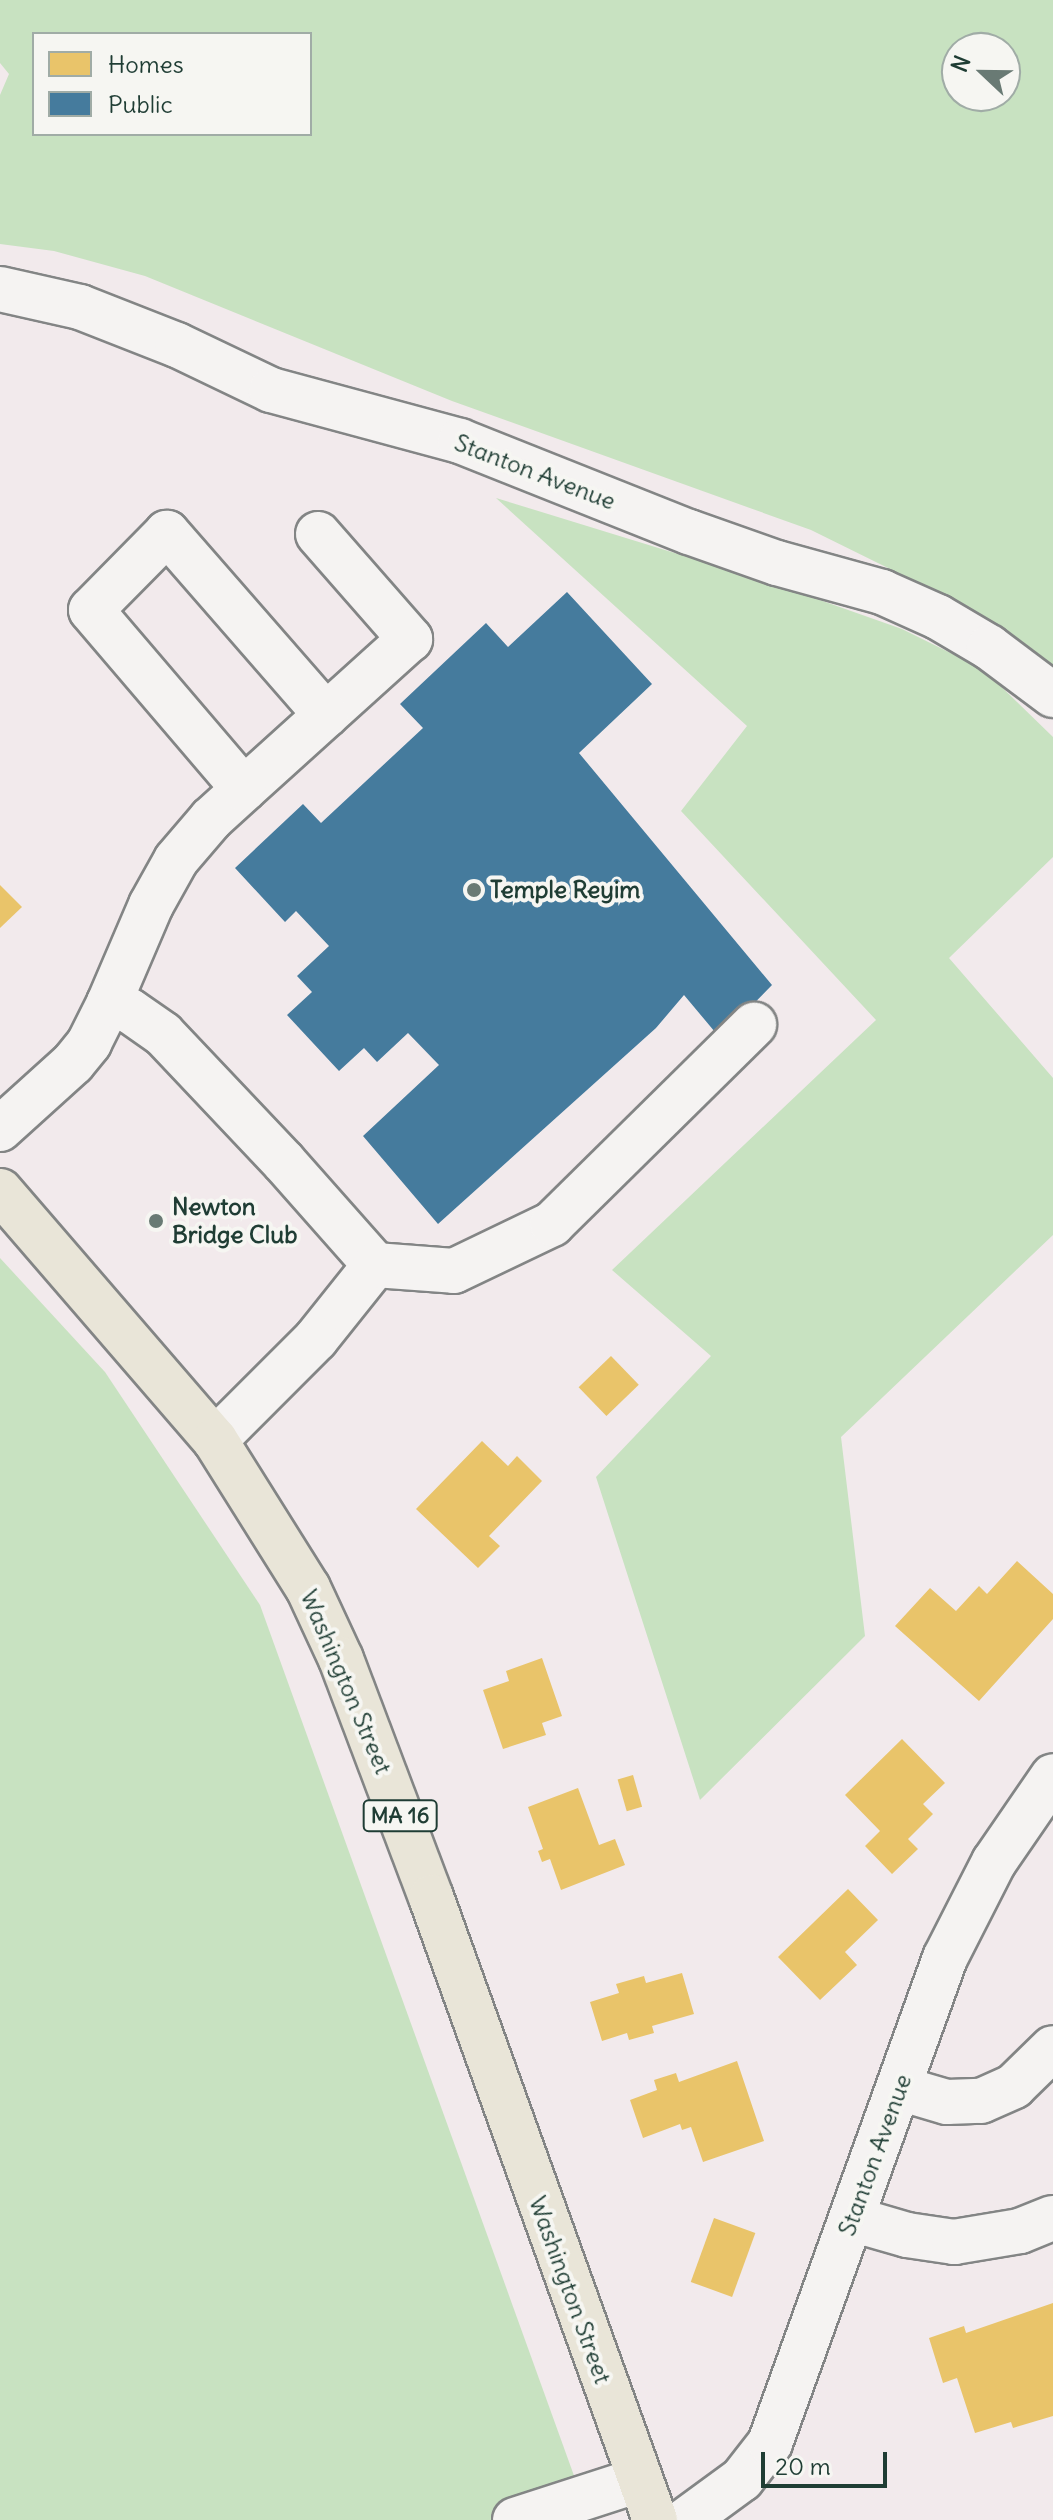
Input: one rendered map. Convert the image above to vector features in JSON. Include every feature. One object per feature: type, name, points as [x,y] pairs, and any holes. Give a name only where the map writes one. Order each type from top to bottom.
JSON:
[{"type":"main road","name":"Washington Street","points":[[0,1191],[215,1440],[308,1588],[341,1659],[431,1897],[655,2520]]},
{"type":"street","name":"Stanton Avenue","points":[[0,289],[80,307],[177,345],[271,390],[460,441],[689,532],[777,563],[882,592],[963,631],[1015,664],[1053,695]]},
{"type":"street","points":[[244,789],[91,610],[167,533],[326,715]]},
{"type":"street","points":[[0,1129],[73,1063],[89,1043],[151,905],[176,860],[211,819],[410,639],[318,534]]},
{"type":"street","points":[[109,1003],[130,1011],[163,1034],[375,1265],[454,1271],[552,1224],[754,1025]]},
{"type":"street","points":[[215,1440],[316,1339],[375,1265]]},
{"type":"street","name":"Stanton Avenue","points":[[686,2520],[742,2479],[770,2443],[945,1958],[994,1862],[1053,1776]]},
{"type":"street","points":[[899,2088],[947,2102],[981,2101],[1014,2086],[1053,2048]]},
{"type":"street","points":[[852,2219],[907,2235],[954,2242],[1020,2231],[1053,2218]]},
{"type":"street","points":[[515,2520],[639,2480]]},
{"type":"green space","points":[[0,0],[1053,0],[1053,668],[967,607],[811,530],[452,401],[145,276],[54,251],[0,244],[0,95],[9,74],[0,63]]},
{"type":"green space","points":[[496,498],[766,581],[902,629],[983,669],[1053,737],[1053,857],[949,958],[1053,1078],[1053,1235],[841,1437],[865,1636],[700,1800],[596,1477],[711,1356],[612,1270],[876,1020],[681,811],[747,726]]},
{"type":"green space","points":[[0,1258],[105,1372],[260,1605],[590,2520],[0,2520]]},
{"type":"building: Homes","points":[[0,885],[22,907],[0,928]]},
{"type":"building: Homes","points":[[611,1356],[639,1385],[606,1416],[579,1387]]},
{"type":"building: Homes","points":[[482,1441],[508,1466],[517,1456],[542,1481],[489,1536],[500,1546],[478,1568],[416,1509]]},
{"type":"building: Homes","points":[[1017,1561],[1053,1594],[1053,1619],[979,1701],[895,1626],[930,1588],[956,1611],[979,1586],[987,1594]]},
{"type":"building: Homes","points":[[542,1658],[562,1716],[542,1723],[546,1735],[503,1749],[483,1690],[509,1681],[506,1671]]},
{"type":"building: Homes","points":[[902,1739],[945,1783],[923,1804],[933,1814],[908,1839],[918,1849],[892,1874],[865,1846],[880,1831],[845,1795]]},
{"type":"building: Homes","points":[[633,1775],[642,1807],[627,1811],[618,1779]]},
{"type":"building: Homes","points":[[578,1788],[599,1845],[615,1839],[625,1865],[561,1890],[550,1859],[542,1862],[538,1851],[543,1849],[528,1807]]},
{"type":"building: Homes","points":[[848,1889],[878,1920],[845,1952],[857,1965],[820,2000],[778,1957]]},
{"type":"building: Homes","points":[[682,1973],[694,2014],[652,2026],[654,2033],[629,2040],[627,2033],[602,2041],[590,2002],[619,1993],[616,1984],[644,1976],[646,1983]]},
{"type":"building: Homes","points":[[737,2061],[764,2141],[703,2162],[691,2127],[682,2130],[680,2124],[643,2138],[630,2100],[657,2090],[654,2080],[676,2073],[679,2082]]},
{"type":"building: Homes","points":[[714,2218],[755,2233],[732,2297],[691,2282]]},
{"type":"building: Homes","points":[[1053,2303],[1053,2416],[1013,2428],[1011,2422],[975,2433],[957,2378],[943,2383],[929,2338],[964,2326],[966,2333]]},
{"type":"building: Public","name":"Temple Reyim","points":[[567,592],[652,684],[579,753],[772,985],[720,1038],[684,995],[656,1028],[438,1224],[363,1136],[439,1065],[408,1033],[377,1062],[364,1048],[339,1071],[287,1015],[312,992],[297,976],[329,946],[296,911],[285,922],[235,868],[303,804],[321,823],[423,728],[400,704],[486,623],[508,647]]},
{"type":"place","name":"Temple Reyim","points":[[474,890]]},
{"type":"place","name":"Newton Bridge Club","points":[[156,1221]]}]
